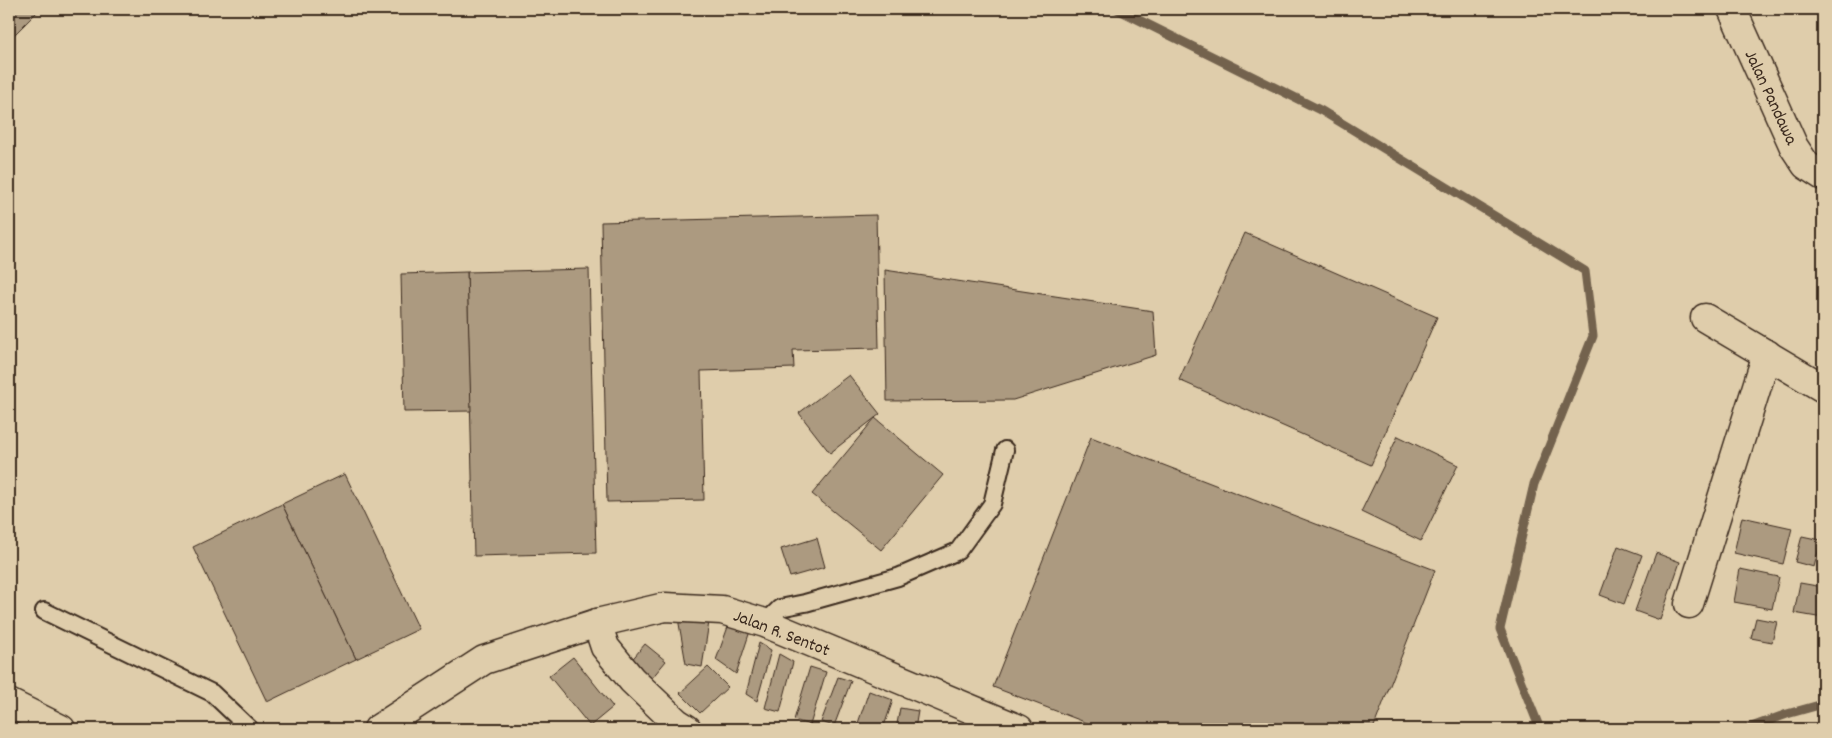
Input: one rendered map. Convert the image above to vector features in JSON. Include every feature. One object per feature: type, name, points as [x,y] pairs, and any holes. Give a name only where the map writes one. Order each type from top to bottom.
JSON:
[{"type":"street","name":"Jalan Pandawa","points":[[1732,9],[1794,147],[1806,166],[1823,176]]},
{"type":"street","points":[[1705,318],[1823,388]]},
{"type":"street","points":[[1689,604],[1767,354]]},
{"type":"street","name":"Jalan R. Sentot","points":[[378,729],[484,660],[597,623],[664,607],[722,610],[765,622],[1019,729]]},
{"type":"street","points":[[597,623],[605,647],[632,680],[676,722],[687,729]]},
{"type":"street","points":[[9,703],[61,729]]},
{"type":"lane","points":[[765,622],[780,608],[805,603],[898,577],[958,552],[992,504],[1004,450]]},
{"type":"lane","points":[[44,611],[212,693],[250,729]]},
{"type":"building","points":[[9,9],[40,9],[9,40]]},
{"type":"building","points":[[876,215],[879,348],[793,350],[794,368],[701,371],[704,500],[607,502],[601,222]]},
{"type":"building","points":[[1245,233],[1437,317],[1371,465],[1179,380]]},
{"type":"building","points":[[589,269],[596,553],[474,556],[467,272]]},
{"type":"building","points":[[885,270],[1153,311],[1156,355],[1013,400],[887,401]]},
{"type":"building","points":[[467,272],[471,411],[404,412],[401,274]]},
{"type":"building","points":[[849,375],[880,414],[830,453],[799,413]]},
{"type":"building","points":[[875,418],[943,475],[881,550],[812,494]]},
{"type":"building","points":[[1398,436],[1458,465],[1421,541],[1361,512]]},
{"type":"building","points":[[1091,437],[1435,570],[1373,729],[1103,729],[993,687]]},
{"type":"building","points":[[345,474],[419,629],[356,659],[282,504]]},
{"type":"building","points":[[282,504],[356,659],[267,702],[193,547]]},
{"type":"building","points":[[1742,517],[1792,528],[1783,564],[1734,553]]},
{"type":"building","points":[[1802,536],[1821,540],[1814,567],[1795,562]]},
{"type":"building","points":[[817,538],[825,567],[790,577],[781,549]]},
{"type":"building","points":[[1618,546],[1642,555],[1624,604],[1600,595]]},
{"type":"building","points":[[1656,553],[1680,562],[1660,620],[1635,611]]},
{"type":"building","points":[[1740,569],[1779,577],[1772,609],[1734,602]]},
{"type":"building","points":[[1800,583],[1823,587],[1823,618],[1794,613]]},
{"type":"building","points":[[678,618],[709,622],[702,667],[686,664]]},
{"type":"building","points":[[1756,618],[1777,622],[1772,642],[1751,638]]},
{"type":"building","points":[[729,624],[750,631],[736,674],[716,660]]},
{"type":"building","points":[[759,643],[771,650],[757,701],[746,694]]},
{"type":"building","points":[[645,644],[666,661],[651,679],[630,662]]},
{"type":"building","points":[[779,654],[793,662],[780,712],[765,708]]},
{"type":"building","points":[[573,657],[613,707],[590,726],[549,676]]},
{"type":"building","points":[[708,667],[728,687],[700,713],[680,693]]},
{"type":"building","points":[[810,667],[826,672],[810,725],[794,720]]},
{"type":"building","points":[[838,677],[851,681],[834,726],[821,722]]},
{"type":"building","points":[[869,691],[893,700],[883,729],[856,729]]},
{"type":"building","points":[[900,708],[918,711],[915,729],[896,729]]},
{"type":"waterway","points":[[1117,9],[1322,111],[1585,271],[1593,336],[1534,484],[1500,629],[1540,729]]},
{"type":"waterway","points":[[1746,729],[1787,714],[1823,704]]}]
